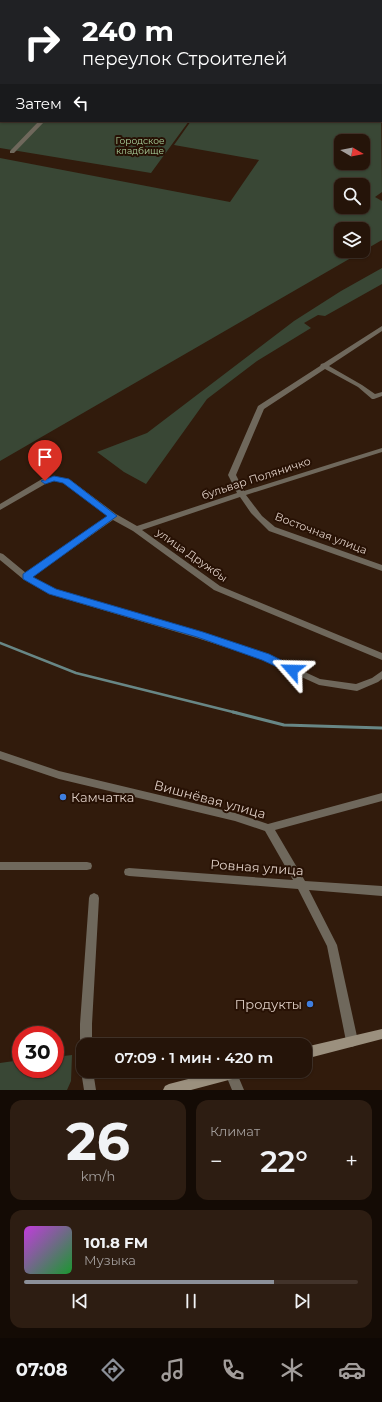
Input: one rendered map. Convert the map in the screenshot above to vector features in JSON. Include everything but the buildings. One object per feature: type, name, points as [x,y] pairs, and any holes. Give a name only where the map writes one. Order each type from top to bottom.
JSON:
[{"type":"main road","points":[[312,1051],[382,1034]]},
{"type":"main road","points":[[169,1090],[213,1078]]},
{"type":"street","points":[[12,152],[41,122]]},
{"type":"street","name":"Восточная улица","points":[[382,328],[323,365],[261,408],[232,475],[241,494],[259,519],[272,529],[382,568]]},
{"type":"street","points":[[323,365],[360,386],[374,397],[382,394]]},
{"type":"street","name":"бульвар Поляничко","points":[[136,529],[241,494],[382,450]]},
{"type":"street","name":"улица Дружбы","points":[[0,507],[45,481],[54,479],[66,481],[113,516],[136,529],[217,588],[382,657]]},
{"type":"street","points":[[26,577],[113,516]]},
{"type":"street","points":[[0,556],[26,577],[52,592],[199,634],[265,657],[319,682],[357,688],[375,680],[382,674]]},
{"type":"street","name":"Вишнёвая улица","points":[[0,756],[31,767],[235,817],[268,828],[382,797]]},
{"type":"street","points":[[268,828],[301,884],[332,945],[352,1041]]},
{"type":"street","points":[[0,866],[87,866]]},
{"type":"street","name":"Ровная улица","points":[[129,872],[382,891]]},
{"type":"street","points":[[86,1038],[94,898]]},
{"type":"street","points":[[88,1078],[90,1090]]},
{"type":"street","points":[[236,1078],[238,1090]]},
{"type":"green space","name":"Городское кладбище","points":[[0,122],[188,122],[151,173],[0,148]]},
{"type":"green space","points":[[190,122],[381,122],[382,192],[375,197],[382,201],[382,240],[370,247],[370,222],[334,222],[334,258],[351,258],[0,461],[0,158],[230,202],[259,160],[174,145]]},
{"type":"green space","points":[[382,268],[382,284],[325,316],[318,315],[304,323],[311,328],[257,361],[207,399],[146,484],[124,472],[97,452],[147,433],[294,321],[341,291]]},
{"type":"green space","points":[[72,1055],[71,1081],[67,1090],[0,1090],[0,1063],[12,1061],[12,1078],[64,1078],[64,1056]]},
{"type":"waterway","points":[[0,643],[76,673],[234,712]]},
{"type":"waterway","points":[[234,712],[284,725],[382,728]]},
{"type":"place","name":"Камчатка","points":[[63,797]]},
{"type":"place","name":"Продукты","points":[[310,1004]]},
{"type":"route","points":[[45,481],[54,479],[66,481],[113,516],[26,577],[52,592],[199,634],[265,657],[292,670]]}]
